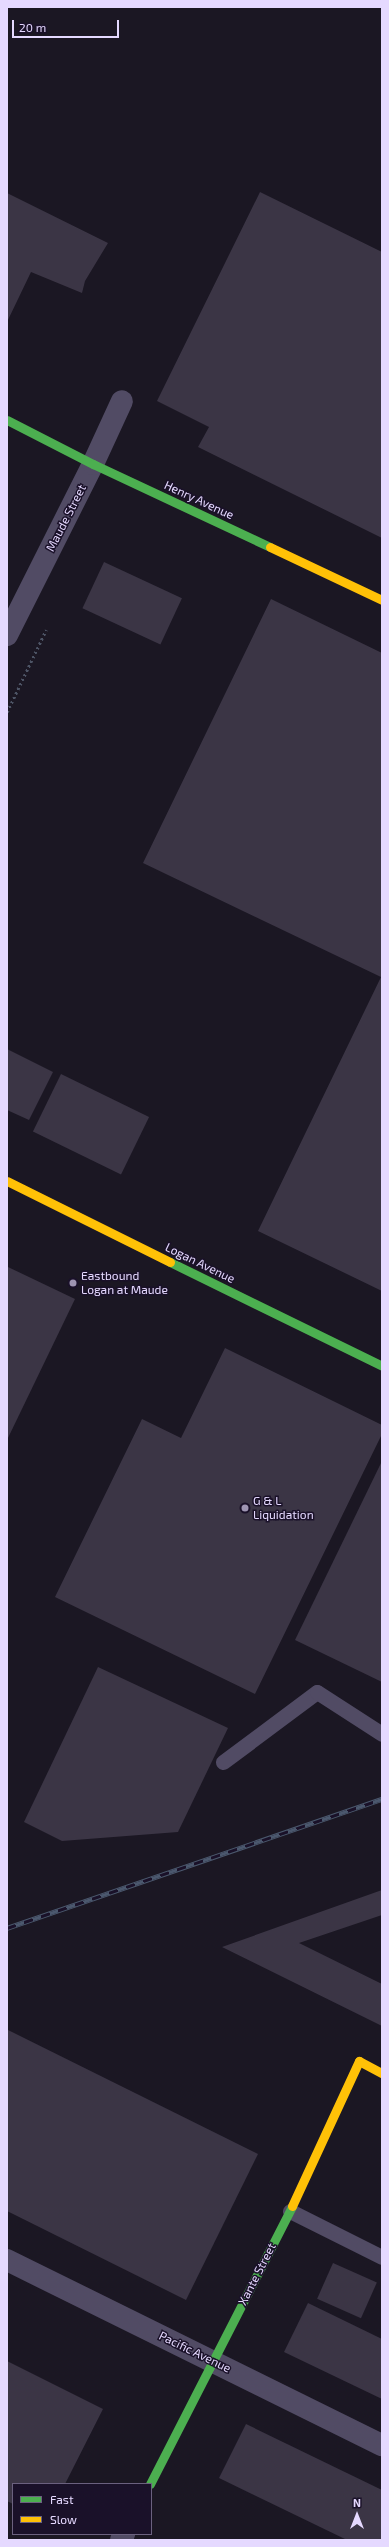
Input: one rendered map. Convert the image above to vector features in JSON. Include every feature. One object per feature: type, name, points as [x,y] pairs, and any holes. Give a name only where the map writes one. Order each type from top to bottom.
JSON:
[{"type":"street","name":"Maude Street","points":[[7,635],[94,464],[122,401]]},
{"type":"street","name":"Henry Avenue","points":[[7,420],[94,464],[382,600]]},
{"type":"street","name":"Logan Avenue","points":[[7,1181],[382,1366]]},
{"type":"street","name":"Xante Street","points":[[151,2483],[290,2211],[359,2061],[382,2073]]},
{"type":"street","name":"Pacific Avenue","points":[[7,2260],[382,2444]]},
{"type":"lane","points":[[223,1762],[317,1692],[382,1734]]},
{"type":"lane","points":[[290,2211],[382,2257]]},
{"type":"path","points":[[7,712],[49,623]]},
{"type":"building","points":[[260,192],[382,252],[382,538],[198,447],[209,427],[157,401]]},
{"type":"building","points":[[7,193],[108,243],[85,281],[82,293],[31,272],[7,322]]},
{"type":"building","points":[[104,562],[182,598],[160,645],[82,608]]},
{"type":"building","points":[[271,599],[382,653],[382,1291],[258,1231],[381,977],[143,863]]},
{"type":"building","points":[[7,1049],[53,1072],[29,1120],[7,1110]]},
{"type":"building","points":[[61,1074],[149,1117],[121,1174],[33,1132]]},
{"type":"building","points":[[8,1267],[75,1299],[7,1440],[7,1269]]},
{"type":"building","points":[[225,1348],[382,1425],[382,1434],[255,1694],[55,1597],[142,1419],[181,1438]]},
{"type":"building","points":[[382,1461],[382,1682],[295,1640]]},
{"type":"building","points":[[98,1667],[228,1728],[178,1832],[62,1841],[24,1822]]},
{"type":"building","points":[[382,1890],[382,1915],[299,1943],[382,1984],[382,2026],[222,1947]]},
{"type":"building","points":[[8,2030],[258,2154],[186,2300],[7,2211]]},
{"type":"building","points":[[333,2263],[377,2283],[361,2318],[317,2299]]},
{"type":"building","points":[[308,2303],[382,2339],[382,2399],[284,2352]]},
{"type":"building","points":[[7,2361],[103,2409],[66,2483],[12,2483],[12,2504],[7,2501]]},
{"type":"building","points":[[246,2424],[382,2490],[382,2540],[347,2540],[219,2478]]},
{"type":"railway","points":[[7,1928],[382,1799]]},
{"type":"traffic: fast","points":[[7,420],[93,464],[270,547]]},
{"type":"traffic: fast","points":[[170,1262],[382,1366]]},
{"type":"traffic: fast","points":[[151,2483],[292,2206]]},
{"type":"traffic: slow","points":[[270,547],[382,600]]},
{"type":"traffic: slow","points":[[7,1181],[170,1262]]},
{"type":"traffic: slow","points":[[292,2206],[359,2061],[382,2073]]},
{"type":"place","name":"Eastbound Logan at Maude","points":[[73,1283]]},
{"type":"place","name":"G & L Liquidation","points":[[245,1508]]}]
